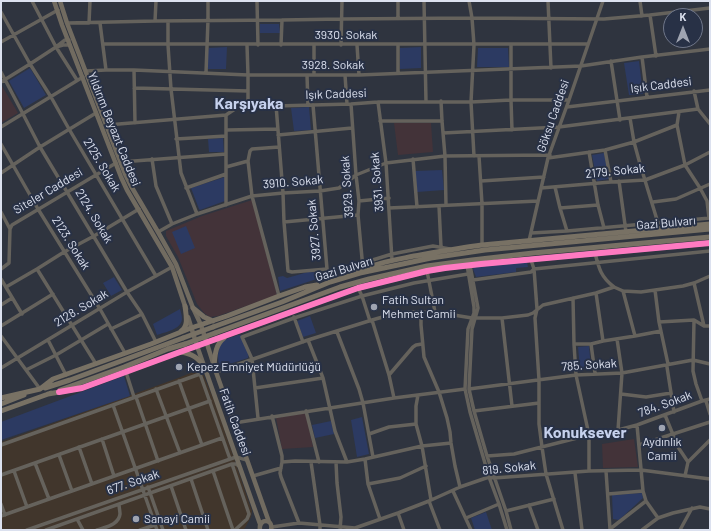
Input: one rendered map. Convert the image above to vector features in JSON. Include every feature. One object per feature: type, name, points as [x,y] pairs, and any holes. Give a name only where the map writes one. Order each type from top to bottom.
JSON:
[{"type":"highway","points":[[346,278],[363,269],[392,260],[451,249],[529,240],[710,224]]},
{"type":"highway","name":"Gazi Bulvarı","points":[[1,404],[282,302],[330,282],[360,273],[431,258],[485,250],[710,229]]},
{"type":"highway","name":"Gazi Bulvarı","points":[[1,411],[340,287],[369,279],[427,266],[472,260],[710,237]]},
{"type":"highway","points":[[48,394],[82,388],[358,288],[427,271],[468,265],[710,243]]},
{"type":"highway","points":[[1,398],[40,389],[53,379],[156,342],[190,328],[214,321],[305,287],[330,282]]},
{"type":"highway","points":[[292,312],[340,287]]},
{"type":"highway","points":[[176,334],[185,327],[185,306]]},
{"type":"highway","points":[[193,308],[204,317],[214,321]]},
{"type":"highway","points":[[215,369],[217,346],[226,336]]},
{"type":"highway","points":[[180,352],[189,353],[198,358],[204,366]]},
{"type":"main road","name":"Yıldırım Beyazıt Caddesi","points":[[54,1],[68,40],[72,44],[86,71],[107,125],[124,183],[172,267],[185,306],[190,328]]},
{"type":"main road","name":"Yıldırım Beyazıt Caddesi","points":[[60,1],[72,44],[96,113],[118,162],[176,264],[201,325]]},
{"type":"main road","name":"Fatih Caddesi","points":[[201,325],[247,460],[271,524],[271,528]]},
{"type":"main road","name":"Fatih Caddesi","points":[[190,328],[240,467],[259,528]]},
{"type":"main road","points":[[259,528],[264,521],[269,522]]},
{"type":"street","points":[[32,1],[56,47],[77,80]]},
{"type":"street","points":[[89,23],[90,1]]},
{"type":"street","points":[[155,21],[156,1]]},
{"type":"street","points":[[206,73],[208,1]]},
{"type":"street","points":[[256,1],[258,45]]},
{"type":"street","points":[[341,45],[342,1]]},
{"type":"street","points":[[398,1],[398,19]]},
{"type":"street","points":[[424,1],[426,102]]},
{"type":"street","points":[[469,1],[474,45],[471,102],[474,156]]},
{"type":"street","points":[[548,1],[551,68]]},
{"type":"street","name":"Göksu Caddesi","points":[[529,240],[549,156],[603,1]]},
{"type":"street","points":[[640,1],[642,16]]},
{"type":"street","points":[[67,23],[208,20],[257,21],[472,18],[614,19],[710,8]]},
{"type":"street","points":[[1,42],[58,10]]},
{"type":"street","name":"2125. Sokak","points":[[1,12],[30,64],[156,276]]},
{"type":"street","points":[[650,15],[656,56]]},
{"type":"street","points":[[281,45],[282,20]]},
{"type":"street","points":[[168,21],[171,89],[180,172],[197,214]]},
{"type":"street","points":[[100,23],[106,70]]},
{"type":"street","points":[[1,82],[65,40],[68,40]]},
{"type":"street","points":[[56,47],[72,44]]},
{"type":"street","name":"3930. Sokak","points":[[103,44],[588,44]]},
{"type":"street","points":[[510,44],[512,130]]},
{"type":"street","points":[[247,45],[248,106]]},
{"type":"street","points":[[314,45],[314,75]]},
{"type":"street","points":[[357,45],[359,75]]},
{"type":"street","points":[[398,45],[398,73]]},
{"type":"street","name":"3928. Sokak","points":[[86,71],[134,70],[248,75],[359,75],[581,66],[710,49]]},
{"type":"street","points":[[642,57],[647,97]]},
{"type":"street","points":[[611,62],[620,120]]},
{"type":"street","points":[[134,70],[135,123]]},
{"type":"street","name":"2124. Sokak","points":[[1,72],[40,146],[127,292],[142,314],[156,342]]},
{"type":"street","points":[[307,75],[308,105]]},
{"type":"street","name":"3929. Sokak","points":[[345,75],[359,201],[358,215],[363,269]]},
{"type":"street","points":[[1,127],[83,77]]},
{"type":"street","points":[[134,88],[248,91]]},
{"type":"street","name":"Işık Caddesi","points":[[567,107],[710,90]]},
{"type":"street","points":[[694,91],[696,106],[710,124]]},
{"type":"street","name":"Işık Caddesi","points":[[107,125],[226,115],[238,107],[248,106],[378,102],[569,100]]},
{"type":"street","points":[[441,101],[445,156],[446,205]]},
{"type":"street","name":"3931. Sokak","points":[[378,102],[386,162],[392,260]]},
{"type":"street","name":"3927. Sokak","points":[[313,104],[322,218],[327,269],[330,282]]},
{"type":"street","points":[[276,106],[288,271],[292,272],[327,269]]},
{"type":"street","points":[[443,133],[559,127],[698,109]]},
{"type":"street","points":[[531,233],[709,218],[707,202],[685,165],[677,125],[679,112]]},
{"type":"street","points":[[1,173],[40,146],[96,113]]},
{"type":"street","points":[[226,115],[226,205]]},
{"type":"street","points":[[630,118],[634,142],[658,223]]},
{"type":"street","points":[[380,122],[442,121]]},
{"type":"street","name":"3910. Sokak","points":[[158,232],[172,224],[197,214],[252,196],[282,192],[320,191],[339,188],[356,175],[386,162],[445,156],[549,156],[605,150],[634,142],[677,125]]},
{"type":"street","points":[[278,135],[352,128]]},
{"type":"street","points":[[227,130],[278,129]]},
{"type":"street","points":[[176,139],[226,136]]},
{"type":"street","name":"2123. Sokak","points":[[1,144],[38,209],[100,309],[125,353]]},
{"type":"street","points":[[279,147],[252,149],[250,151],[248,161],[252,196],[279,296]]},
{"type":"street","points":[[605,150],[611,182]]},
{"type":"street","points":[[589,152],[598,205],[604,228]]},
{"type":"street","name":"2179. Sokak","points":[[541,188],[645,180],[685,165],[710,152]]},
{"type":"street","points":[[118,162],[226,154]]},
{"type":"street","points":[[479,156],[482,204],[482,245]]},
{"type":"street","points":[[152,159],[156,186],[172,224]]},
{"type":"street","points":[[413,159],[417,207]]},
{"type":"street","points":[[226,167],[248,161]]},
{"type":"street","name":"Siteler Caddesi","points":[[1,269],[9,263],[10,229],[12,225],[118,162]]},
{"type":"street","points":[[186,188],[226,174]]},
{"type":"street","points":[[481,181],[544,177]]},
{"type":"street","points":[[619,181],[626,232]]},
{"type":"street","points":[[653,202],[676,199],[710,184]]},
{"type":"street","points":[[555,187],[567,231]]},
{"type":"street","points":[[359,201],[389,198]]},
{"type":"street","points":[[389,208],[538,202]]},
{"type":"street","points":[[560,208],[598,205]]},
{"type":"street","points":[[439,206],[441,247]]},
{"type":"street","points":[[6,287],[64,252],[139,210]]},
{"type":"street","points":[[1,212],[10,229]]},
{"type":"street","points":[[284,222],[358,215]]},
{"type":"street","points":[[363,263],[392,254],[433,246],[451,249]]},
{"type":"street","points":[[473,280],[531,272],[534,269],[710,252]]},
{"type":"street","points":[[595,253],[602,276],[607,282],[623,291],[641,292],[683,286],[710,276]]},
{"type":"street","points":[[531,260],[534,269],[537,309],[535,318],[539,380],[539,424],[546,474],[563,530]]},
{"type":"street","points":[[468,265],[468,274],[474,307],[467,389],[470,412],[489,477],[507,530]]},
{"type":"street","points":[[468,265],[473,280],[478,308],[474,318]]},
{"type":"street","name":"2128. Sokak","points":[[1,368],[127,292],[172,267]]},
{"type":"street","points":[[37,269],[54,294],[96,364]]},
{"type":"street","points":[[427,271],[435,312]]},
{"type":"street","points":[[258,418],[252,359],[242,337],[362,296],[429,280],[468,274]]},
{"type":"street","points":[[1,279],[22,314]]},
{"type":"street","points":[[694,283],[704,326]]},
{"type":"street","points":[[215,369],[398,314],[435,312],[474,318],[502,318],[528,315],[543,305],[596,293],[614,287]]},
{"type":"street","points":[[358,288],[389,375],[394,398]]},
{"type":"street","points":[[655,290],[659,322],[668,364],[667,367],[674,412]]},
{"type":"street","points":[[623,291],[635,336]]},
{"type":"street","points":[[596,293],[603,341]]},
{"type":"street","points":[[1,326],[54,294]]},
{"type":"street","points":[[1,304],[12,298]]},
{"type":"street","points":[[573,298],[576,375],[588,435],[589,471]]},
{"type":"street","points":[[292,312],[303,342]]},
{"type":"street","points":[[421,312],[424,357],[439,392],[450,432],[454,466],[460,487]]},
{"type":"street","points":[[111,329],[142,314]]},
{"type":"street","points":[[502,318],[512,406]]},
{"type":"street","points":[[659,322],[694,320],[704,326],[710,326]]},
{"type":"street","points":[[694,320],[693,371],[696,384],[706,401],[710,414]]},
{"type":"street","points":[[26,370],[56,355],[108,324]]},
{"type":"street","points":[[574,344],[591,344],[661,330]]},
{"type":"street","points":[[337,332],[363,402],[373,457]]},
{"type":"street","points":[[1,336],[40,389]]},
{"type":"street","points":[[616,339],[622,373],[618,430]]},
{"type":"street","points":[[48,340],[66,375]]},
{"type":"street","points":[[308,340],[323,378],[335,431],[347,462]]},
{"type":"street","points":[[389,375],[412,347],[422,344]]},
{"type":"street","points":[[591,344],[595,373]]},
{"type":"street","name":"785. Sokak","points":[[234,423],[363,402],[576,375],[622,373],[693,360],[710,364]]},
{"type":"street","points":[[126,372],[158,461]]},
{"type":"street","points":[[1,445],[200,374],[230,459]]},
{"type":"street","points":[[255,388],[323,378]]},
{"type":"street","points":[[179,381],[202,445]]},
{"type":"street","points":[[156,389],[180,453]]},
{"type":"street","points":[[467,389],[511,530]]},
{"type":"street","points":[[621,394],[646,397],[671,393]]},
{"type":"street","points":[[418,395],[416,406],[416,424],[426,466],[430,500],[440,530]]},
{"type":"street","points":[[1,475],[210,401]]},
{"type":"street","name":"784. Sokak","points":[[487,456],[514,454],[588,435],[618,430],[706,401]]},
{"type":"street","points":[[474,411],[539,403]]},
{"type":"street","points":[[113,405],[157,530]]},
{"type":"street","points":[[306,411],[319,462]]},
{"type":"street","points":[[665,415],[678,447],[688,462]]},
{"type":"street","points":[[272,416],[282,456],[281,477],[299,523]]},
{"type":"street","points":[[640,445],[710,422]]},
{"type":"street","points":[[369,434],[389,427],[416,424]]},
{"type":"street","points":[[637,425],[643,491],[646,501],[658,518]]},
{"type":"street","points":[[1,504],[3,515],[222,438]]},
{"type":"street","points":[[102,439],[114,476]]},
{"type":"street","points":[[685,476],[688,462],[710,441]]},
{"type":"street","points":[[282,462],[347,462],[422,446],[451,444]]},
{"type":"street","points":[[79,447],[92,484]]},
{"type":"street","points":[[59,454],[72,491]]},
{"type":"street","points":[[236,457],[247,460]]},
{"type":"street","name":"677. Sokak","points":[[27,530],[236,457]]},
{"type":"street","points":[[365,459],[368,484],[380,520]]},
{"type":"street","points":[[311,462],[320,530]]},
{"type":"street","points":[[336,462],[341,517],[340,528]]},
{"type":"street","points":[[35,463],[49,499]]},
{"type":"street","points":[[232,464],[236,464],[240,467]]},
{"type":"street","points":[[213,471],[234,530],[247,519],[249,514],[232,464]]},
{"type":"street","name":"677. Sokak","points":[[46,530],[232,464]]},
{"type":"street","points":[[368,484],[400,478],[426,466]]},
{"type":"street","points":[[253,476],[281,468]]},
{"type":"street","name":"819. Sokak","points":[[271,528],[299,523],[340,528],[355,528],[380,520],[460,487],[489,477],[494,478],[589,471],[641,470],[710,479]]},
{"type":"street","points":[[14,471],[27,507]]},
{"type":"street","points":[[606,471],[609,530]]},
{"type":"street","points":[[575,473],[582,530]]},
{"type":"street","points":[[192,479],[208,530]]},
{"type":"street","points":[[171,486],[186,530]]},
{"type":"street","points":[[148,488],[163,530]]},
{"type":"street","points":[[454,490],[470,530]]},
{"type":"street","points":[[608,494],[643,491]]},
{"type":"street","points":[[506,511],[554,500]]},
{"type":"street","points":[[609,530],[646,501]]},
{"type":"street","points":[[97,530],[113,524],[118,520],[120,514],[119,504]]},
{"type":"street","points":[[466,518],[499,504]]},
{"type":"street","points":[[529,505],[538,530]]},
{"type":"street","points":[[680,530],[692,508]]},
{"type":"street","points":[[642,530],[658,518],[673,513],[692,508],[710,509]]},
{"type":"street","points":[[398,513],[404,530]]},
{"type":"street","points":[[78,519],[83,530]]},
{"type":"street","points":[[140,530],[155,525]]},
{"type":"shaded area","points":[[260,24],[279,24],[280,33],[260,33]]},
{"type":"shaded area","points":[[227,47],[226,69],[208,69],[209,48]]},
{"type":"shaded area","points":[[421,47],[421,68],[400,69],[400,48]]},
{"type":"shaded area","points":[[478,48],[508,48],[509,67],[477,67]]},
{"type":"shaded area","points":[[639,61],[643,94],[629,95],[624,63]]},
{"type":"shaded area","points":[[30,68],[46,95],[24,108],[9,81]]},
{"type":"shaded area","points":[[2,86],[18,113],[1,123],[1,87]]},
{"type":"shaded area","points":[[309,107],[311,130],[294,131],[291,108]]},
{"type":"shaded area","points":[[394,123],[431,123],[433,152],[398,155]]},
{"type":"shaded area","points":[[223,138],[224,152],[209,152],[208,139]]},
{"type":"shaded area","points":[[604,153],[609,179],[597,181],[592,155]]},
{"type":"shaded area","points":[[442,170],[444,190],[417,192],[415,171]]},
{"type":"shaded area","points":[[225,177],[225,201],[200,210],[191,188]]},
{"type":"shaded area","points":[[252,200],[277,295],[218,316],[210,317],[204,313],[197,304],[178,257],[166,236],[166,231],[202,216]]},
{"type":"shaded area","points":[[186,226],[195,248],[181,254],[172,232]]},
{"type":"shaded area","points":[[527,262],[528,267],[516,268],[516,272],[476,277],[473,269],[475,265]]},
{"type":"shaded area","points":[[308,272],[324,273],[326,276],[280,291],[278,277],[283,276],[287,278]]},
{"type":"shaded area","points":[[114,277],[122,290],[111,296],[103,283]]},
{"type":"shaded area","points":[[180,309],[182,319],[179,326],[157,335],[153,324]]},
{"type":"shaded area","points":[[310,316],[316,333],[303,337],[297,321]]},
{"type":"shaded area","points":[[241,335],[249,354],[248,358],[220,367],[218,354],[221,344],[224,341]]},
{"type":"shaded area","points":[[589,346],[591,368],[580,369],[578,347]]},
{"type":"shaded area","points":[[201,369],[216,405],[252,511],[251,517],[245,528],[242,530],[1,530],[1,442]]},
{"type":"shaded area","points":[[124,376],[130,396],[1,440],[1,422]]},
{"type":"shaded area","points":[[306,413],[313,447],[282,449],[276,418]]},
{"type":"shaded area","points":[[362,417],[369,454],[357,457],[351,420]]},
{"type":"shaded area","points":[[331,421],[334,434],[315,438],[312,425]]},
{"type":"shaded area","points":[[634,439],[638,467],[603,468],[602,444]]},
{"type":"shaded area","points":[[642,493],[643,498],[619,520],[613,519],[612,495]]},
{"type":"shaded area","points":[[486,512],[492,530],[475,530],[471,518]]},
{"type":"transit line","points":[[59,392],[82,388],[358,288],[427,271],[481,264],[710,243]]},
{"type":"place","name":"Fatih Sultan Mehmet Camii","points":[[374,307]]},
{"type":"place","name":"Kepez Emniyet Müdürlüğü","points":[[179,367]]},
{"type":"place","name":"Aydınlık Camii","points":[[662,428]]},
{"type":"place","name":"Sanayi Camii","points":[[136,519]]},
{"type":"district","name":"Karşıyaka","points":[[249,104]]},
{"type":"district","name":"Konuksever","points":[[585,433]]}]
